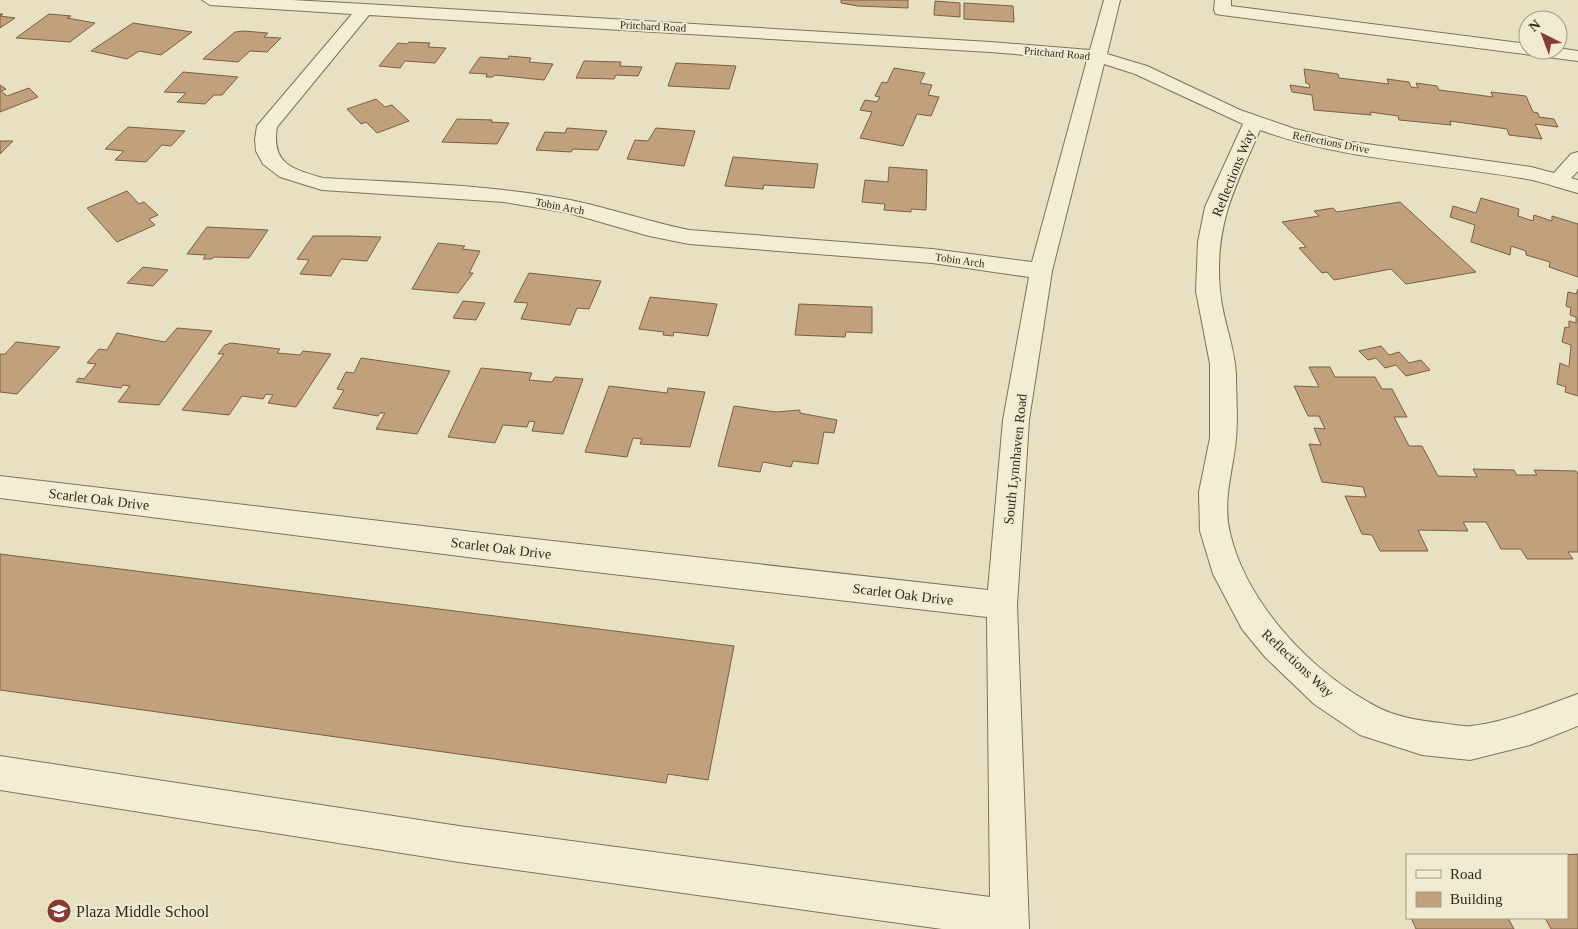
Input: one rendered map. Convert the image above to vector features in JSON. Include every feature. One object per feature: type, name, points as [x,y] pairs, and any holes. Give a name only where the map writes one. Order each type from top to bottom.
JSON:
[{"type":"street","name":"Pritchard Road","points":[[210,0],[990,47],[1096,57]]},
{"type":"street","points":[[1223,0],[1222,10],[1518,48]]},
{"type":"street","name":"South Lynnhaven Road","points":[[1010,924],[1002,605],[1016,420],[1041,272],[1096,57],[1115,4]]},
{"type":"street","name":"Tobin Arch","points":[[365,9],[266,126],[262,141],[266,155],[277,167],[299,178],[322,184],[504,196],[571,207],[649,229],[689,237],[932,256],[1041,272]]},
{"type":"street","name":"Reflections Drive","points":[[1096,57],[1141,70],[1254,122],[1289,134],[1345,146],[1531,173],[1569,184]]},
{"type":"street","name":"Reflections Way","points":[[1254,122],[1216,207],[1209,242],[1208,291],[1222,364],[1223,438],[1213,492],[1215,531],[1228,574],[1252,619],[1276,647],[1326,693],[1372,723],[1422,738],[1470,743],[1530,728],[1578,710]]},
{"type":"street","points":[[1569,184],[1578,158]]},
{"type":"street","name":"Scarlet Oak Drive","points":[[0,487],[498,548],[1002,605]]},
{"type":"street","points":[[0,773],[459,844],[1010,924]]},
{"type":"building","points":[[841,0],[908,0],[908,8],[858,6],[841,3]]},
{"type":"building","points":[[935,1],[960,3],[960,17],[934,15]]},
{"type":"building","points":[[964,3],[1013,6],[1014,22],[964,19]]},
{"type":"building","points":[[49,14],[71,16],[67,18],[95,23],[70,42],[16,38]]},
{"type":"building","points":[[0,16],[15,18],[0,28]]},
{"type":"building","points":[[133,23],[192,32],[161,55],[139,51],[127,59],[91,51]]},
{"type":"building","points":[[235,32],[268,33],[264,37],[281,38],[267,52],[250,51],[238,62],[203,59]]},
{"type":"building","points":[[409,42],[430,43],[428,47],[446,48],[435,63],[405,61],[400,68],[379,66],[398,43],[407,44]]},
{"type":"building","points":[[509,56],[531,58],[529,62],[553,64],[544,80],[495,75],[493,77],[486,77],[487,74],[469,73],[480,57],[508,59]]},
{"type":"building","points":[[584,61],[621,62],[620,66],[642,67],[638,76],[616,75],[614,79],[576,78]]},
{"type":"building","points":[[676,63],[736,66],[729,89],[668,86]]},
{"type":"building","points":[[894,68],[925,73],[920,83],[932,85],[928,95],[939,97],[931,116],[917,114],[903,146],[860,138],[872,112],[860,110],[865,100],[877,102],[880,97],[875,96],[882,82],[887,83]]},
{"type":"building","points":[[1304,69],[1338,74],[1339,78],[1389,84],[1387,79],[1409,82],[1411,87],[1418,88],[1416,83],[1437,86],[1439,90],[1493,97],[1491,92],[1526,96],[1533,112],[1538,113],[1539,117],[1554,119],[1558,127],[1535,124],[1542,139],[1509,135],[1507,129],[1450,121],[1451,125],[1399,120],[1398,116],[1370,112],[1371,115],[1314,110],[1312,95],[1292,92],[1290,85],[1310,88],[1309,84],[1306,83]]},
{"type":"building","points":[[183,72],[238,77],[222,95],[214,95],[205,104],[177,102],[186,93],[164,92]]},
{"type":"building","points":[[0,85],[6,89],[1,91],[7,96],[29,88],[38,97],[0,112]]},
{"type":"building","points":[[376,99],[385,107],[392,105],[409,121],[377,133],[366,122],[361,124],[347,109]]},
{"type":"building","points":[[457,119],[492,120],[491,122],[509,123],[497,144],[442,142]]},
{"type":"building","points":[[128,127],[185,131],[171,146],[162,145],[146,162],[115,160],[124,151],[105,149]]},
{"type":"building","points":[[567,128],[607,131],[598,150],[573,149],[571,152],[536,150],[545,132],[565,133]]},
{"type":"building","points":[[656,128],[695,131],[684,166],[627,159],[635,140],[648,141]]},
{"type":"building","points":[[0,141],[13,141],[0,154]]},
{"type":"building","points":[[733,157],[818,164],[814,188],[764,185],[763,189],[725,186]]},
{"type":"building","points":[[889,167],[927,170],[926,210],[911,209],[911,212],[884,210],[885,204],[862,202],[865,180],[888,182]]},
{"type":"building","points":[[127,191],[139,204],[144,202],[158,215],[149,219],[155,225],[117,242],[87,208]]},
{"type":"building","points":[[1481,198],[1519,209],[1518,216],[1533,221],[1534,215],[1552,221],[1552,216],[1578,224],[1578,277],[1549,267],[1550,262],[1526,255],[1526,251],[1511,246],[1510,255],[1471,242],[1475,225],[1450,217],[1453,206],[1476,213]]},
{"type":"building","points":[[1400,202],[1476,272],[1406,284],[1391,269],[1334,280],[1327,272],[1322,273],[1299,248],[1306,247],[1282,222],[1319,216],[1314,211],[1333,208],[1337,212]]},
{"type":"building","points":[[207,227],[268,230],[249,258],[214,257],[212,259],[203,259],[206,255],[187,254]]},
{"type":"building","points":[[313,236],[381,237],[367,261],[341,259],[331,276],[300,274],[309,260],[297,259]]},
{"type":"building","points":[[438,243],[465,246],[462,249],[480,251],[469,273],[473,273],[458,293],[412,289]]},
{"type":"building","points":[[143,267],[168,270],[153,286],[127,283]]},
{"type":"building","points":[[529,273],[601,281],[589,309],[577,308],[570,325],[521,319],[528,303],[514,302]]},
{"type":"building","points":[[1578,289],[1578,396],[1565,392],[1566,387],[1557,384],[1560,363],[1569,367],[1571,345],[1562,342],[1565,327],[1569,328],[1569,321],[1576,323],[1576,317],[1570,315],[1571,308],[1566,306],[1568,292],[1576,294]]},
{"type":"building","points":[[650,297],[717,304],[708,336],[674,332],[673,336],[663,335],[664,332],[639,329]]},
{"type":"building","points":[[463,301],[485,303],[476,320],[453,318]]},
{"type":"building","points":[[799,304],[872,307],[872,333],[846,332],[845,337],[795,335]]},
{"type":"building","points":[[177,328],[212,331],[159,405],[118,402],[130,386],[123,385],[121,388],[76,382],[79,378],[84,379],[96,364],[87,363],[99,349],[107,350],[117,333],[165,342]]},
{"type":"building","points":[[16,342],[60,347],[17,394],[0,392],[0,354],[5,354]]},
{"type":"building","points":[[231,343],[280,349],[277,353],[300,355],[303,351],[331,354],[296,407],[268,403],[273,395],[266,394],[263,399],[242,396],[229,415],[182,410],[224,354],[218,354],[225,345]]},
{"type":"building","points":[[1381,346],[1389,355],[1399,352],[1409,363],[1421,360],[1430,370],[1406,376],[1396,365],[1385,368],[1376,358],[1368,360],[1359,351]]},
{"type":"building","points":[[361,358],[450,371],[417,434],[376,429],[385,413],[380,413],[378,416],[333,408],[344,390],[337,389],[346,372],[354,373]]},
{"type":"building","points":[[1309,367],[1330,367],[1335,377],[1375,377],[1382,389],[1392,389],[1407,417],[1394,417],[1409,446],[1422,446],[1438,476],[1477,477],[1473,469],[1514,470],[1517,475],[1537,475],[1534,470],[1576,471],[1578,474],[1578,552],[1568,552],[1573,559],[1527,559],[1521,549],[1501,549],[1486,522],[1463,522],[1468,531],[1418,530],[1428,551],[1380,551],[1372,535],[1362,534],[1345,496],[1366,497],[1363,487],[1322,482],[1309,444],[1321,445],[1314,428],[1325,429],[1319,416],[1308,416],[1294,386],[1319,387]]},
{"type":"building","points":[[481,368],[532,373],[529,380],[552,382],[555,377],[583,379],[563,434],[532,431],[535,422],[529,421],[527,427],[503,425],[495,443],[448,437]]},
{"type":"building","points":[[609,386],[667,393],[668,388],[705,392],[690,447],[640,444],[642,439],[633,438],[627,457],[585,452]]},
{"type":"building","points":[[734,406],[776,412],[800,410],[800,413],[837,420],[834,433],[824,432],[818,464],[793,461],[791,467],[763,462],[760,472],[718,466]]},
{"type":"building","points":[[0,554],[734,646],[708,780],[668,774],[666,783],[0,690]]},
{"type":"building","points":[[1578,854],[1578,929],[1551,929],[1546,919],[1568,919],[1568,855]]},
{"type":"building","points":[[1411,919],[1509,919],[1514,929],[1416,929]]},
{"type":"place","name":"Plaza Middle School","points":[[59,911]]}]
